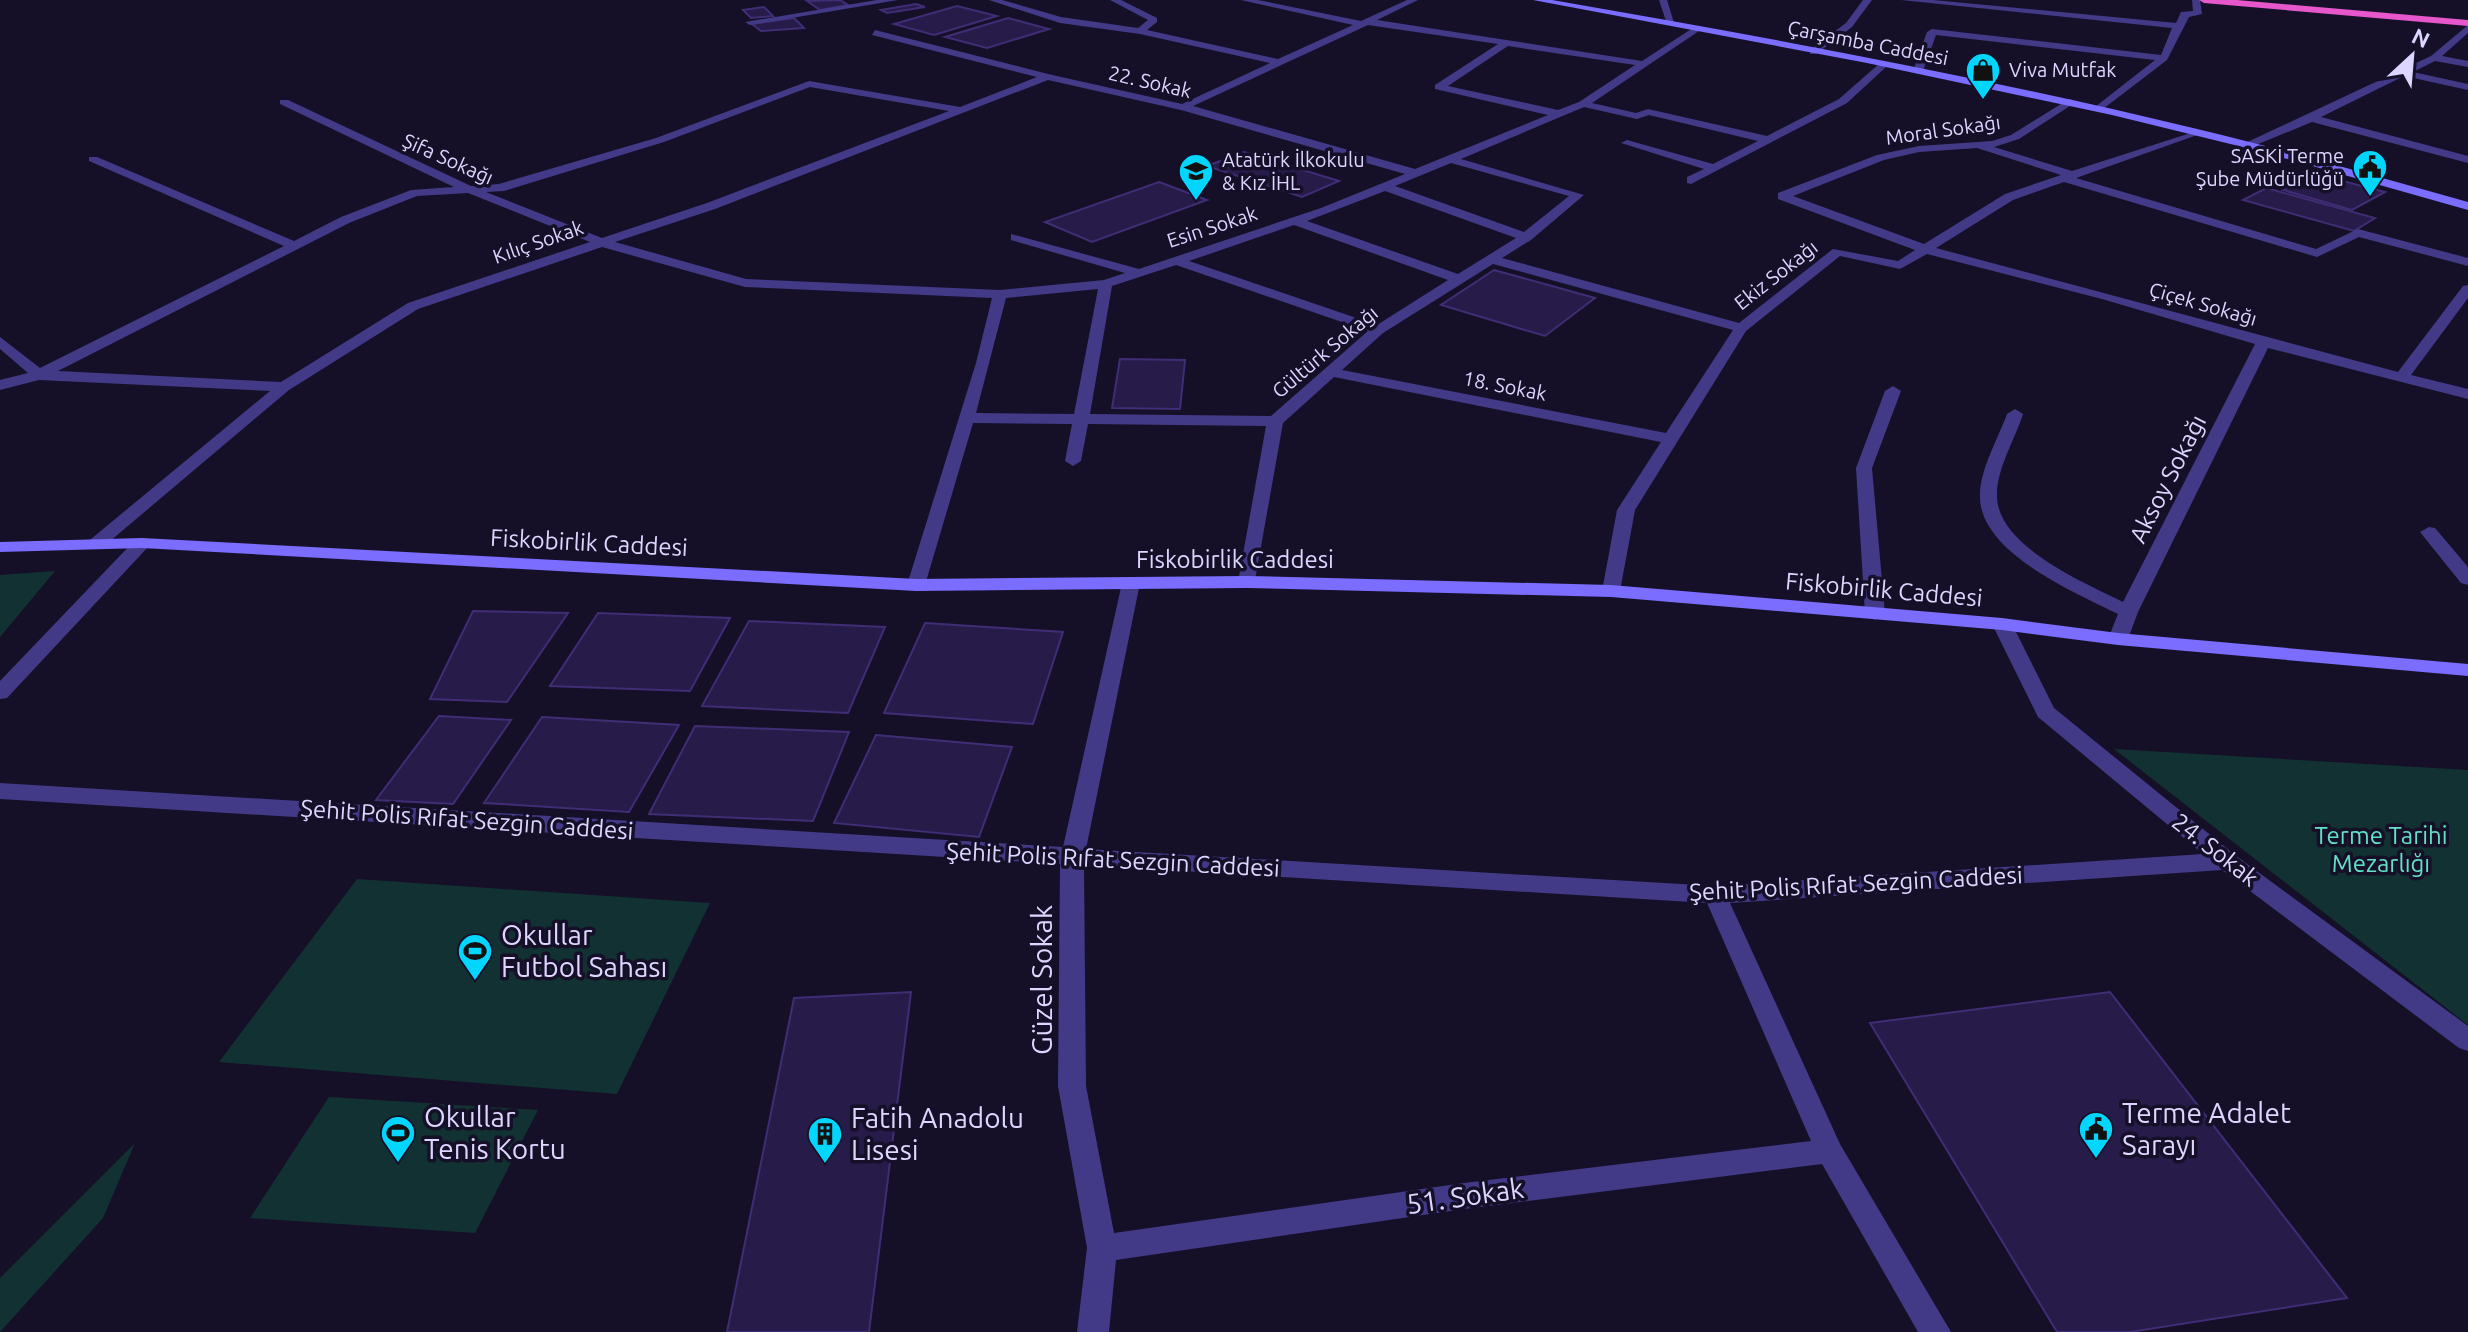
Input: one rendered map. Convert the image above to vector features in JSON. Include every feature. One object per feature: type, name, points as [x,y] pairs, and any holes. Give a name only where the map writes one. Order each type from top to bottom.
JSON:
[{"type":"highway","points":[[2204,0],[2468,25]]},
{"type":"highway","points":[[2343,0],[2359,1]]},
{"type":"main road","name":"Çarşamba Caddesi","points":[[1537,0],[2069,102],[2247,145],[2468,206]]},
{"type":"main road","name":"Fiskobirlik Caddesi","points":[[0,547],[142,543],[916,585],[1247,582],[1611,591],[2002,624],[2118,639],[2468,670]]},
{"type":"street","points":[[750,22],[894,0]]},
{"type":"street","points":[[993,0],[1060,20],[1140,31],[1278,62]]},
{"type":"street","points":[[1114,0],[1154,20],[1140,31]]},
{"type":"street","points":[[1245,0],[1366,23],[1645,64]]},
{"type":"street","points":[[1183,107],[1414,0]]},
{"type":"street","points":[[1663,0],[1672,24]]},
{"type":"street","points":[[1813,52],[1849,25],[1868,0]]},
{"type":"street","points":[[1905,0],[2178,26]]},
{"type":"street","points":[[2099,109],[2164,58],[2178,26],[2185,19],[2184,14],[2198,14],[2196,0]]},
{"type":"street","points":[[2247,145],[2311,118],[2434,58],[2468,25]]},
{"type":"street","name":"Esin Sokak","points":[[1000,294],[1106,284],[1294,221],[1583,104],[1696,29]]},
{"type":"street","points":[[1918,71],[1932,32],[2164,58]]},
{"type":"street","name":"22. Sokak","points":[[875,33],[1047,77],[1183,107],[1415,173]]},
{"type":"street","points":[[1505,44],[1439,87],[1560,114]]},
{"type":"street","points":[[2434,58],[2468,64]]},
{"type":"street","points":[[1691,180],[1843,101],[1883,65]]},
{"type":"street","points":[[2403,73],[2468,87]]},
{"type":"street","name":"Kılıç Sokak","points":[[97,543],[284,387],[413,306],[711,206],[1047,77]]},
{"type":"street","points":[[0,385],[39,375],[345,220],[415,193],[500,188],[660,140],[809,84],[965,110]]},
{"type":"street","name":"Şifa Sokağı","points":[[284,102],[467,189],[600,242],[745,283],[1000,294]]},
{"type":"street","name":"Moral Sokağı","points":[[1927,250],[1782,196],[1881,157],[2015,137],[2069,102]]},
{"type":"street","points":[[1583,104],[1637,116],[1648,112],[1770,140]]},
{"type":"street","points":[[2311,118],[2468,160]]},
{"type":"street","name":"Ekiz Sokağı","points":[[1611,591],[1626,510],[1741,328],[1838,252],[1900,265],[2009,197],[2196,132]]},
{"type":"street","points":[[1627,143],[1713,168]]},
{"type":"street","points":[[1974,145],[2317,253],[2358,233],[2468,262]]},
{"type":"street","points":[[93,159],[296,246]]},
{"type":"street","name":"Gültürk Sokağı","points":[[1247,582],[1275,421],[1378,330],[1526,237],[1578,195],[1450,159]]},
{"type":"street","points":[[1383,186],[1526,237]]},
{"type":"street","points":[[1294,221],[1459,279]]},
{"type":"street","points":[[1016,237],[1139,273]]},
{"type":"street","name":"Çiçek Sokağı","points":[[1927,250],[2107,296],[2263,342],[2468,394]]},
{"type":"street","points":[[1491,259],[1741,328]]},
{"type":"street","points":[[1174,260],[1378,330]]},
{"type":"street","points":[[1073,461],[1106,284]]},
{"type":"street","points":[[2402,376],[2468,289]]},
{"type":"street","points":[[916,585],[967,418],[1000,294]]},
{"type":"street","points":[[0,341],[39,375],[284,387]]},
{"type":"street","name":"Aksoy Sokağı","points":[[2118,639],[2128,612],[2263,342]]},
{"type":"street","name":"18. Sokak","points":[[1331,372],[1671,439]]},
{"type":"street","points":[[1875,614],[1864,468],[1893,391]]},
{"type":"street","points":[[2015,414],[1988,497],[1996,528],[2038,564],[2128,612]]},
{"type":"street","points":[[967,418],[1275,421]]},
{"type":"street","points":[[2429,532],[2468,579]]},
{"type":"street","points":[[0,693],[142,543]]},
{"type":"street","name":"Güzel Sokak","points":[[1093,1332],[1102,1248],[1072,1086],[1072,858],[1131,583]]},
{"type":"street","name":"24. Sokak","points":[[2002,624],[2045,712],[2227,861],[2468,1040]]},
{"type":"street","name":"Şehit Polis Rıfat Sezgin Caddesi","points":[[0,791],[1715,895],[2227,861]]},
{"type":"street","points":[[1715,895],[1829,1151],[1935,1332]]},
{"type":"street","name":"51. Sokak","points":[[1102,1248],[1464,1196],[1829,1151]]},
{"type":"green space","points":[[55,571],[0,637],[0,575]]},
{"type":"green space","name":"Terme Tarihi Mezarlığı","points":[[2114,749],[2468,770],[2468,1025]]},
{"type":"green space","name":"Okullar Futbol Sahası","points":[[357,879],[710,903],[617,1094],[219,1062]]},
{"type":"green space","name":"Okullar Tenis Kortu","points":[[329,1097],[538,1110],[475,1233],[250,1218]]},
{"type":"green space","points":[[135,1143],[103,1218],[0,1332],[0,1278]]},
{"type":"building","points":[[840,0],[848,5],[820,10],[807,1]]},
{"type":"building","points":[[916,4],[925,7],[887,13],[881,10]]},
{"type":"building","points":[[957,6],[997,16],[934,35],[894,24]]},
{"type":"building","points":[[764,7],[773,16],[751,18],[743,10]]},
{"type":"building","points":[[794,18],[804,28],[761,31],[752,24]]},
{"type":"building","points":[[1008,18],[1049,29],[987,48],[945,37]]},
{"type":"building","points":[[1244,152],[1339,181],[1302,197],[1207,166]]},
{"type":"building","points":[[2316,174],[2385,192],[2352,210],[2283,190]]},
{"type":"building","points":[[1159,182],[1207,200],[1092,242],[1045,222]]},
{"type":"building","points":[[2266,188],[2375,218],[2354,231],[2243,200]]},
{"type":"building","points":[[1494,270],[1595,298],[1545,336],[1441,305]]},
{"type":"building","points":[[1120,359],[1185,360],[1180,409],[1112,408]]},
{"type":"building","points":[[473,611],[568,613],[507,702],[430,699]]},
{"type":"building","points":[[598,613],[730,618],[690,691],[550,686]]},
{"type":"building","points":[[749,621],[885,627],[848,713],[702,706]]},
{"type":"building","points":[[925,623],[1063,632],[1033,724],[884,713]]},
{"type":"building","points":[[439,716],[511,720],[453,804],[376,800]]},
{"type":"building","points":[[542,717],[679,725],[629,812],[484,803]]},
{"type":"building","points":[[695,726],[849,732],[813,821],[649,814]]},
{"type":"building","points":[[876,735],[1012,747],[979,837],[834,823]]},
{"type":"building","name":"Fatih Anadolu Lisesi","points":[[911,992],[869,1332],[727,1332],[794,998]]},
{"type":"building","name":"Terme Adalet Sarayı","points":[[2110,992],[2347,1298],[2130,1332],[2057,1332],[1870,1023]]},
{"type":"place","name":"Viva Mutfak","points":[[1983,101]]},
{"type":"place","name":"SASKİ Terme Şube Müdürlüğü","points":[[2370,198]]},
{"type":"place","name":"Atatürk İlkokulu & Kız İHL","points":[[1196,202]]},
{"type":"place","name":"Okullar Futbol Sahası","points":[[475,982]]},
{"type":"place","name":"Terme Adalet Sarayı","points":[[2096,1160]]},
{"type":"place","name":"Okullar Tenis Kortu","points":[[398,1164]]},
{"type":"place","name":"Fatih Anadolu Lisesi","points":[[825,1165]]}]
